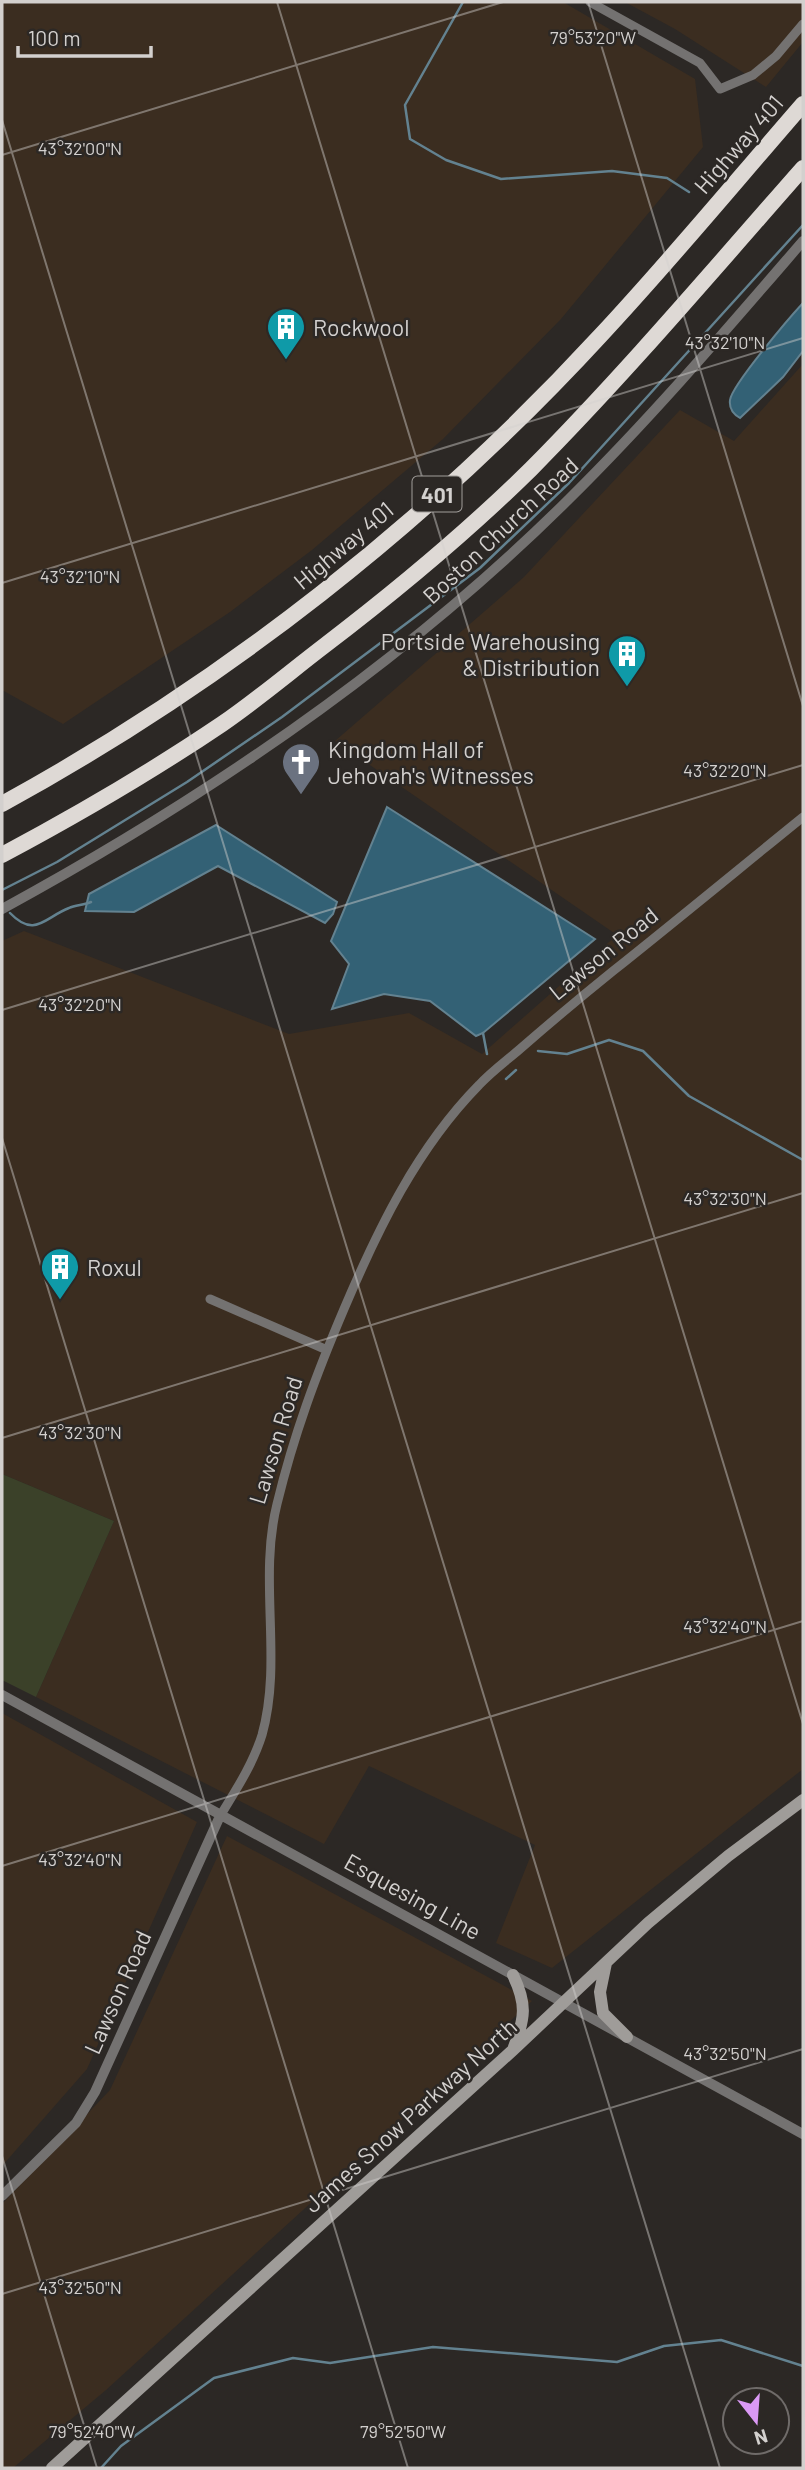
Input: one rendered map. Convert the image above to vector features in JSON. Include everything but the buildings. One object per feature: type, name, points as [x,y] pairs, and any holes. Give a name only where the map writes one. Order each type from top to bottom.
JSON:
[{"type":"highway","name":"Highway 401","points":[[2,804],[64,770],[220,668],[350,571],[408,522],[602,335],[803,104]]},
{"type":"highway","name":"401","points":[[2,855],[90,808],[223,722],[381,603],[449,545],[530,470],[598,398],[729,255],[803,167]]},
{"type":"main road","name":"James Snow Parkway North","points":[[52,2468],[513,2050],[648,1923],[803,1800]]},
{"type":"main road","points":[[606,1963],[600,1992],[603,2013],[627,2037]]},
{"type":"main road","points":[[513,1975],[524,2003],[520,2032],[513,2050]]},
{"type":"street","points":[[590,2],[700,63],[720,89],[753,75],[776,56],[803,24]]},
{"type":"street","name":"Boston Church Road","points":[[2,909],[188,801],[397,651],[569,500],[683,380],[803,241]]},
{"type":"street","name":"Lawson Road","points":[[2,2196],[75,2123],[95,2092],[220,1816],[245,1776],[262,1735],[271,1668],[268,1594],[272,1522],[291,1445],[360,1271],[395,1199],[429,1146],[478,1086],[565,1010],[803,817]]},
{"type":"street","points":[[210,1299],[327,1350]]},
{"type":"street","name":"Esquesing Line","points":[[2,1695],[803,2134]]},
{"type":"shaded area","name":"Rockwool","points":[[2,2],[563,2],[695,79],[703,147],[561,319],[443,439],[312,550],[230,612],[63,724],[2,690]]},
{"type":"shaded area","points":[[625,2],[803,2],[803,42],[766,87],[675,29]]},
{"type":"shaded area","points":[[803,364],[803,1769],[552,1968],[496,1943],[535,1845],[369,1766],[324,1844],[36,1697],[114,1521],[2,1474],[2,941],[24,931],[289,1034],[409,1013],[482,1054],[617,935],[335,741],[524,577],[680,410],[734,441]]},
{"type":"shaded area","points":[[2,1713],[197,1822],[87,2069],[2,2166]]},
{"type":"shaded area","points":[[227,1836],[532,2001],[106,2390],[13,2468],[2,2468],[2,2204],[110,2090]]},
{"type":"green space","points":[[2,1474],[114,1521],[36,1697],[2,1680]]},
{"type":"water","points":[[803,303],[803,351],[783,377],[740,418],[733,413],[730,406],[733,392],[762,351]]},
{"type":"water","points":[[387,807],[595,939],[476,1036],[430,1001],[384,994],[332,1009],[349,964],[331,941]]},
{"type":"water","points":[[216,825],[337,902],[333,914],[325,923],[218,866],[134,912],[85,911],[89,894]]},
{"type":"waterway","points":[[463,2],[405,105],[410,139],[446,160],[501,179],[612,171],[667,178],[689,192]]},
{"type":"waterway","points":[[2,890],[57,862],[187,782],[282,717],[480,568],[569,483],[803,225]]},
{"type":"waterway","points":[[10,913],[19,921],[33,925],[71,907],[91,902]]},
{"type":"waterway","points":[[483,1033],[487,1054]]},
{"type":"waterway","points":[[538,1051],[567,1054],[609,1040],[643,1051],[689,1096],[803,1160]]},
{"type":"waterway","points":[[506,1079],[516,1070]]},
{"type":"waterway","points":[[101,2468],[121,2446],[214,2378],[293,2358],[330,2363],[433,2347],[617,2362],[664,2346],[721,2340],[803,2366]]},
{"type":"place","name":"Rockwool","points":[[286,361]]},
{"type":"place","name":"Portside Warehousing & Distribution","points":[[627,688]]},
{"type":"place","name":"Kingdom Hall of Jehovah's Witnesses","points":[[301,796]]},
{"type":"place","name":"Roxul","points":[[60,1301]]}]
